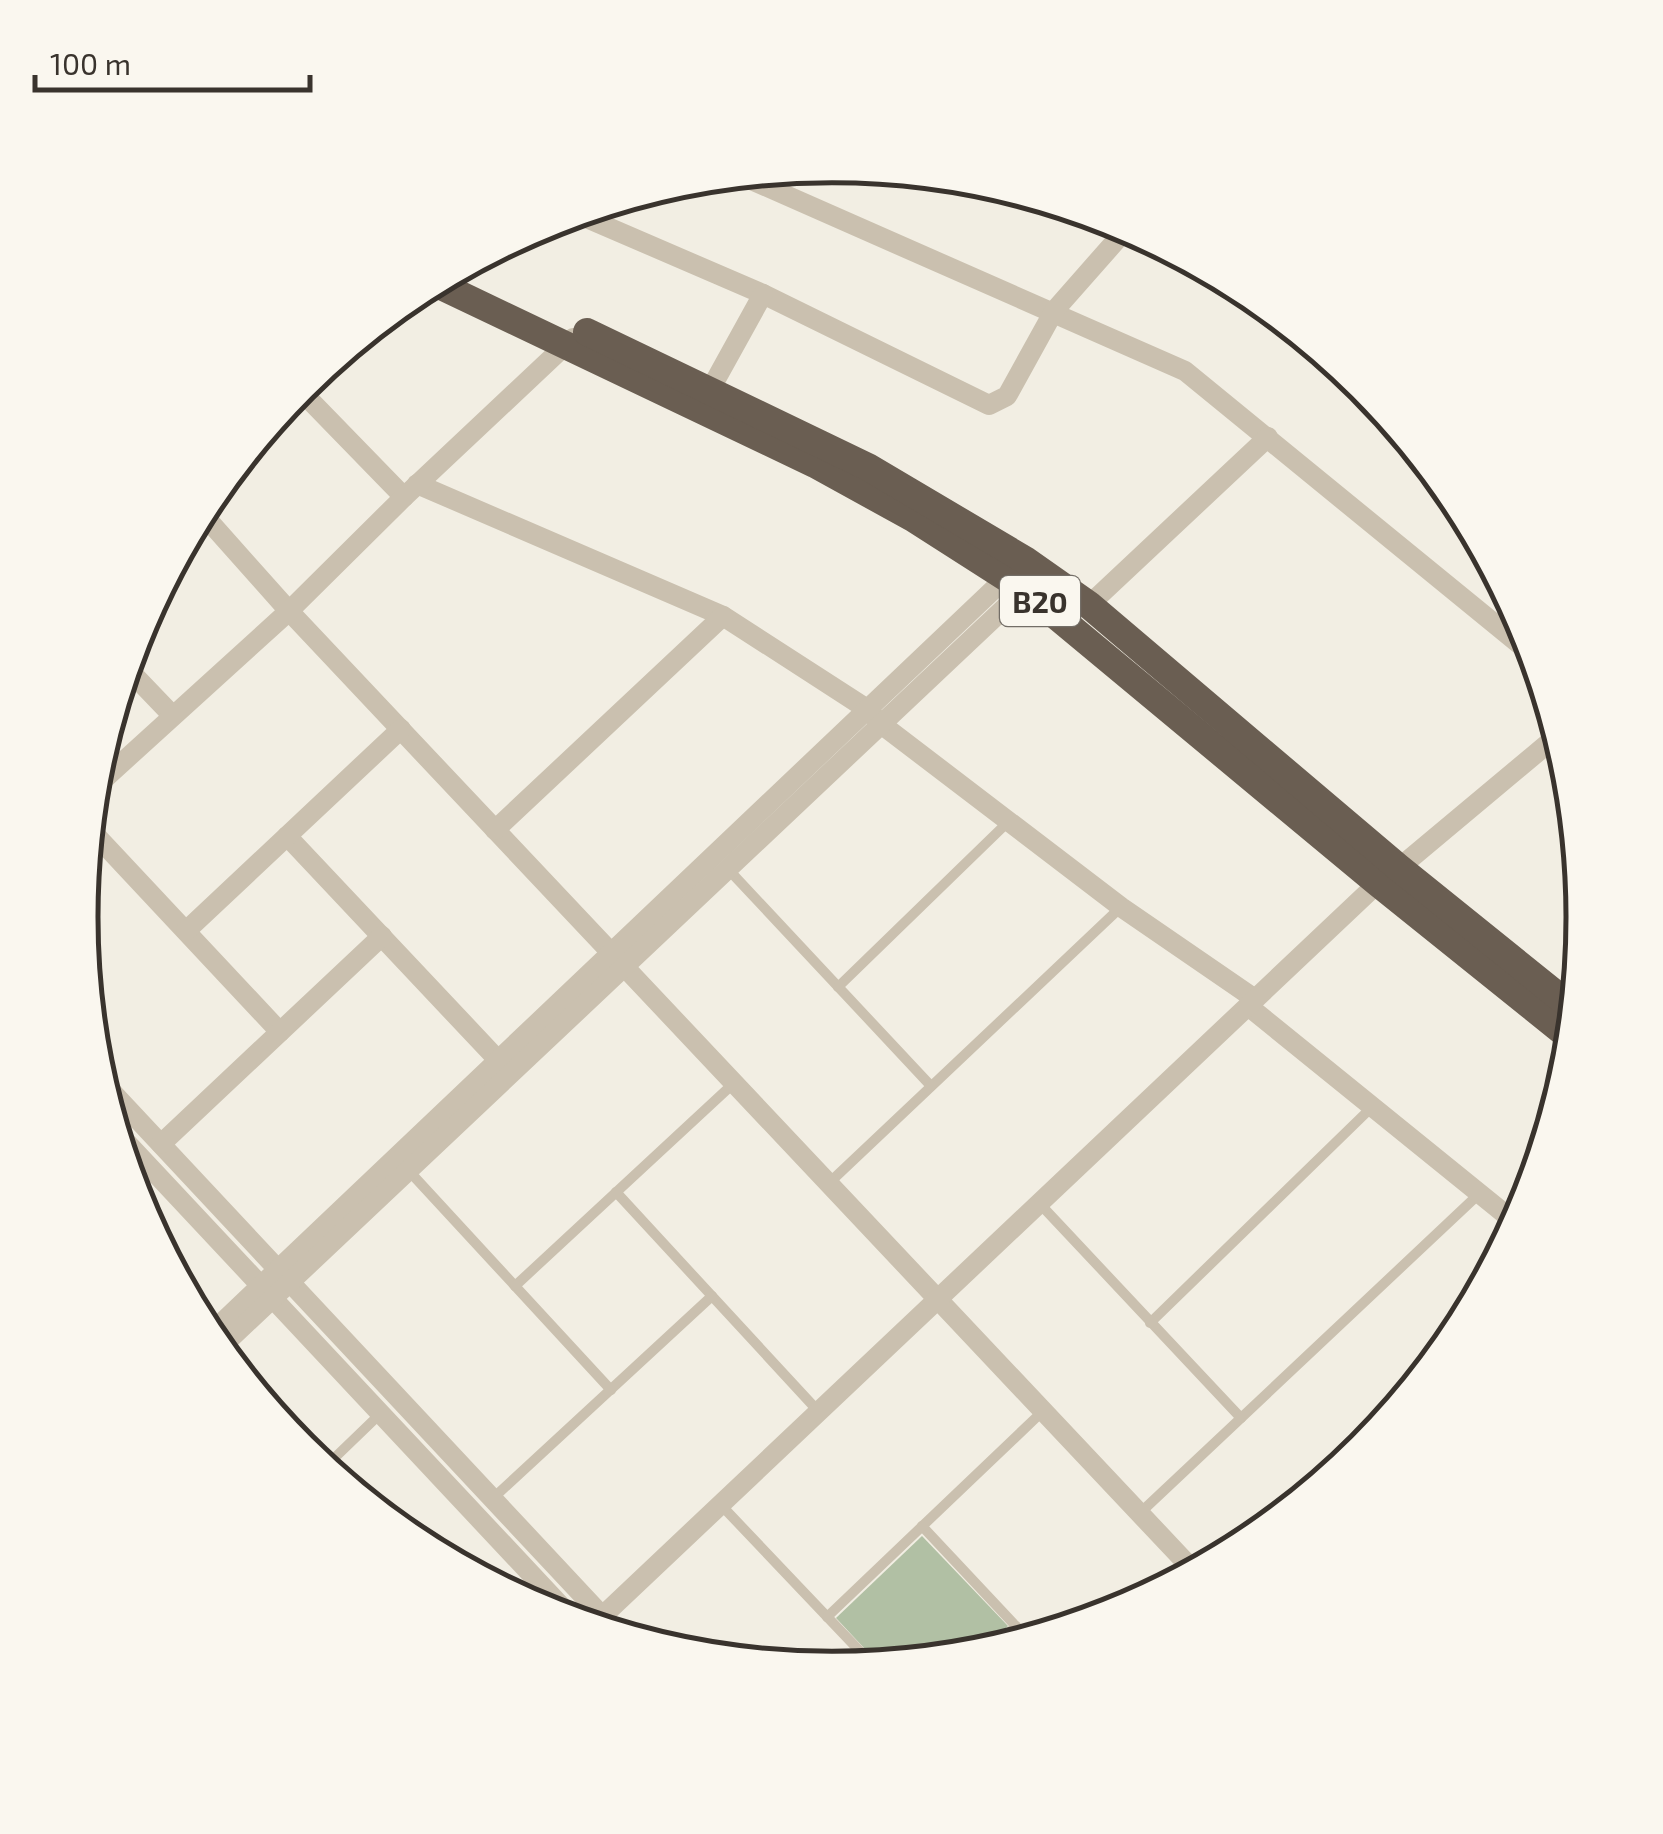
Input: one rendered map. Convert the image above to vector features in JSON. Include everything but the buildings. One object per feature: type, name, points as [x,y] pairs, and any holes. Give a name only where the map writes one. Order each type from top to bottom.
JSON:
[{"type":"highway","name":"B20","points":[[467,280],[913,518],[1089,605],[1557,1025]]},
{"type":"highway","name":"B20","points":[[452,289],[710,390],[868,466],[1024,574],[1389,875],[1560,999]]},
{"type":"street","points":[[768,186],[1185,370],[1510,636]]},
{"type":"street","points":[[595,222],[763,294],[989,405],[1007,396],[1054,312],[1116,241]]},
{"type":"street","points":[[710,390],[763,294]]},
{"type":"street","points":[[113,770],[289,611],[574,337]]},
{"type":"street","points":[[311,400],[410,491],[723,616],[874,717],[1120,907],[1252,1002],[1503,1213]]},
{"type":"street","points":[[1089,605],[1268,437]]},
{"type":"street","points":[[211,525],[1184,1560]]},
{"type":"street","points":[[284,1275],[408,1170],[618,960],[1024,574]]},
{"type":"street","points":[[496,830],[723,616]]},
{"type":"street","points":[[137,678],[172,715]]},
{"type":"street","points":[[186,932],[401,730]]},
{"type":"street","points":[[605,1615],[1389,875],[1544,746]]},
{"type":"street","points":[[288,836],[498,1060]]},
{"type":"street","points":[[102,842],[280,1032]]},
{"type":"street","points":[[161,1144],[382,936]]},
{"type":"street","points":[[230,1337],[267,1292],[498,1060],[618,960]]},
{"type":"street","points":[[126,1117],[161,1144],[284,1275],[492,1499],[587,1609]]},
{"type":"street","points":[[136,1152],[551,1595]]},
{"type":"street","points":[[222,1326],[267,1292]]},
{"type":"lane","points":[[838,987],[1009,821]]},
{"type":"lane","points":[[720,862],[931,1086]]},
{"type":"lane","points":[[828,1184],[1120,907]]},
{"type":"lane","points":[[515,1286],[734,1083]]},
{"type":"lane","points":[[1150,1323],[1373,1106]]},
{"type":"lane","points":[[408,1170],[610,1390]]},
{"type":"lane","points":[[616,1192],[819,1412]]},
{"type":"lane","points":[[1140,1513],[1480,1193]]},
{"type":"lane","points":[[1039,1203],[1241,1418]]},
{"type":"lane","points":[[474,1515],[712,1296]]},
{"type":"lane","points":[[827,1617],[1043,1412]]},
{"type":"lane","points":[[335,1457],[381,1413]]},
{"type":"lane","points":[[720,1504],[858,1650]]},
{"type":"lane","points":[[922,1526],[1016,1626]]},
{"type":"green space","points":[[922,1536],[1008,1626],[975,1637],[927,1645],[866,1650],[836,1618]]}]
